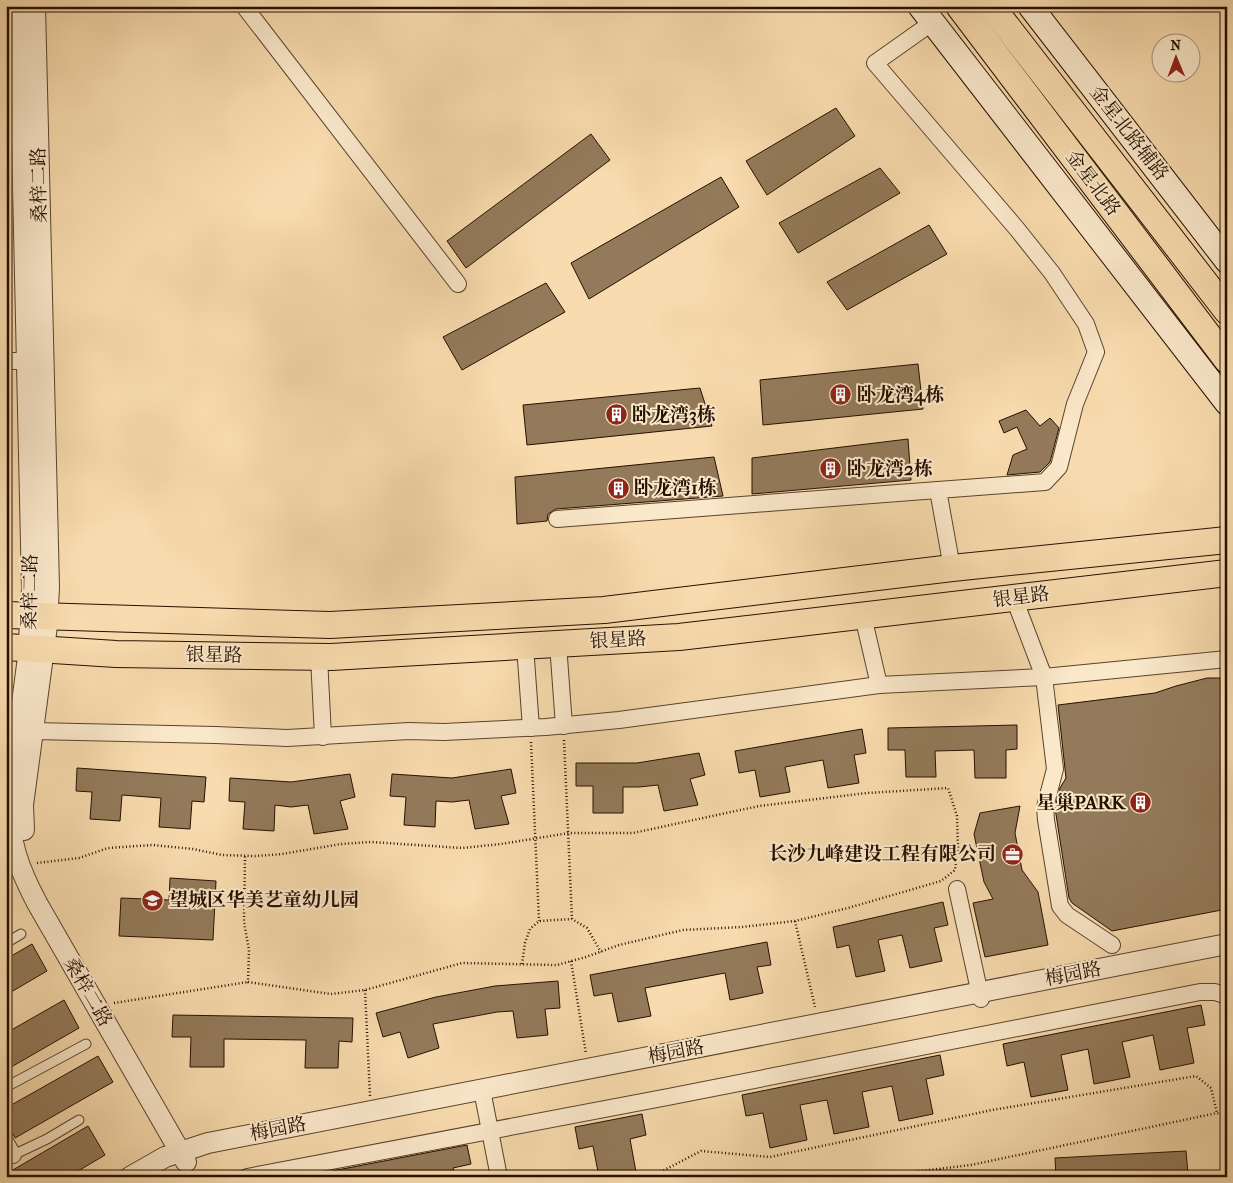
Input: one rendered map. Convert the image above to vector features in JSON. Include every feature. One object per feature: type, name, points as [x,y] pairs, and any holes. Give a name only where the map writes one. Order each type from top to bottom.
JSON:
[{"type":"main road","name":"金星北路","points":[[959,6],[1227,360]]},
{"type":"main road","name":"金星北路","points":[[991,6],[1227,311]]},
{"type":"main road","name":"金星北路辅路","points":[[1030,6],[1227,261]]},
{"type":"main road","points":[[927,14],[1227,403]]},
{"type":"main road","name":"银星路","points":[[28,616],[330,625],[604,610],[952,568],[1227,540]]},
{"type":"main road","name":"银星路","points":[[26,648],[116,654],[319,657],[679,637],[1227,573]]},
{"type":"street","name":"桑梓二路","points":[[19,6],[32,589],[9,821],[16,856],[23,876],[37,903],[188,1155]]},
{"type":"street","name":"桑梓二路","points":[[28,616],[48,568],[35,6]]},
{"type":"street","points":[[244,6],[458,284]]},
{"type":"street","points":[[557,520],[1045,482],[1060,467],[1075,404],[1096,352],[1086,324],[1052,273],[1018,229],[875,63],[927,14]]},
{"type":"street","points":[[6,361],[27,361]]},
{"type":"street","points":[[938,490],[952,568]]},
{"type":"street","points":[[1014,598],[1044,677],[1055,769],[1045,807],[1060,906],[1067,915],[1112,945]]},
{"type":"street","points":[[863,616],[878,685]]},
{"type":"street","points":[[558,644],[564,726]]},
{"type":"street","points":[[525,646],[531,728]]},
{"type":"street","name":"桑梓二路","points":[[26,648],[33,732],[23,805],[24,839],[49,897],[110,1003],[188,1155]]},
{"type":"street","points":[[319,657],[323,737]]},
{"type":"street","points":[[33,732],[287,738],[409,731],[444,732],[564,726],[878,685],[1044,677],[1227,659]]},
{"type":"street","points":[[957,889],[981,996]]},
{"type":"street","name":"梅园路","points":[[157,1177],[208,1143],[371,1111],[483,1093],[981,996],[1227,944]]},
{"type":"street","name":"梅园路","points":[[130,1177],[165,1157],[188,1155],[242,1144],[588,1069],[819,1024],[1227,951]]},
{"type":"street","points":[[247,1177],[490,1129],[678,1095],[1200,992],[1215,992],[1227,996]]},
{"type":"street","points":[[483,1093],[499,1177]]},
{"type":"lane","points":[[6,942],[21,934]]},
{"type":"lane","points":[[6,1087],[86,1044]]},
{"type":"lane","points":[[8,1152],[79,1120]]},
{"type":"path","points":[[564,726],[570,833],[572,919]]},
{"type":"path","points":[[531,728],[539,921]]},
{"type":"path","points":[[33,863],[79,858],[108,848],[153,845],[193,849],[222,855],[245,856],[282,854],[341,844],[371,842],[462,848],[570,833],[633,833],[759,806],[867,793],[948,788],[957,816],[958,848],[954,870],[941,881],[848,908],[794,921],[742,927],[683,930],[620,945],[557,965],[462,963],[365,990],[331,994],[248,982],[110,1003]]},
{"type":"path","points":[[245,856],[244,922],[249,950],[248,982]]},
{"type":"path","points":[[522,964],[525,943],[530,929],[539,921],[572,919],[587,928],[601,952]]},
{"type":"path","points":[[794,921],[819,1024]]},
{"type":"path","points":[[571,961],[588,1069]]},
{"type":"path","points":[[365,990],[371,1111]]},
{"type":"path","points":[[651,1177],[701,1151],[770,1156],[992,1110],[1196,1076],[1211,1088],[1217,1113]]},
{"type":"path","points":[[870,1177],[971,1165],[1217,1113],[1227,1116]]},
{"type":"path","points":[[940,1169],[943,1177]]},
{"type":"building","points":[[836,108],[855,136],[767,195],[746,161]]},
{"type":"building","points":[[591,134],[610,160],[466,268],[447,241]]},
{"type":"building","points":[[880,168],[900,193],[798,253],[779,223]]},
{"type":"building","points":[[721,177],[739,207],[589,299],[571,263]]},
{"type":"building","points":[[929,225],[947,254],[847,310],[827,282]]},
{"type":"building","points":[[546,283],[565,312],[462,370],[443,337]]},
{"type":"building","name":"卧龙湾4栋","points":[[918,364],[923,409],[763,425],[760,380]]},
{"type":"building","name":"卧龙湾3栋","points":[[700,388],[712,426],[527,445],[523,405]]},
{"type":"building","points":[[1026,410],[1040,426],[1050,418],[1059,428],[1050,462],[1040,472],[1007,475],[1013,455],[1027,449],[1017,427],[1004,433],[999,421]]},
{"type":"building","name":"卧龙湾2栋","points":[[908,439],[911,480],[752,494],[752,458]]},
{"type":"building","name":"卧龙湾1栋","points":[[714,457],[723,496],[556,509],[548,514],[547,521],[517,524],[515,477]]},
{"type":"building","name":"星巢PARK","points":[[1207,678],[1227,678],[1227,909],[1112,931],[1072,903],[1069,898],[1055,808],[1060,788],[1066,778],[1058,705],[1155,693]]},
{"type":"building","points":[[1017,725],[1017,749],[1006,750],[1006,778],[975,778],[974,750],[935,751],[936,777],[906,777],[905,750],[888,750],[888,728]]},
{"type":"building","points":[[862,729],[866,753],[854,755],[859,783],[828,788],[823,760],[785,767],[790,792],[760,797],[755,770],[739,773],[735,751]]},
{"type":"building","points":[[699,753],[705,775],[690,779],[698,805],[664,811],[658,785],[623,787],[623,813],[593,813],[593,786],[576,786],[576,763],[637,763]]},
{"type":"building","points":[[77,768],[206,777],[204,802],[192,801],[190,829],[159,827],[161,798],[122,795],[120,821],[90,819],[92,792],[76,791]]},
{"type":"building","points":[[511,769],[516,793],[501,796],[509,824],[475,829],[469,800],[436,801],[435,827],[404,825],[406,797],[390,796],[392,774],[452,778]]},
{"type":"building","points":[[350,774],[355,797],[340,801],[348,829],[314,834],[308,805],[291,807],[275,805],[274,831],[243,829],[245,802],[229,801],[230,778],[291,782]]},
{"type":"building","points":[[1020,806],[1015,833],[1022,870],[1038,892],[1048,945],[985,957],[973,903],[993,899],[984,882],[974,834],[980,813]]},
{"type":"building","points":[[170,878],[216,881],[213,940],[119,936],[121,898],[169,900]]},
{"type":"building","points":[[943,902],[948,925],[934,928],[942,961],[910,968],[902,935],[878,940],[885,971],[856,977],[849,945],[837,948],[833,927]]},
{"type":"building","points":[[767,942],[771,965],[757,967],[763,993],[730,1000],[725,973],[645,988],[651,1016],[618,1022],[612,993],[594,996],[590,975]]},
{"type":"building","points":[[32,944],[47,971],[6,995],[6,959]]},
{"type":"building","points":[[558,981],[560,1008],[545,1009],[548,1035],[517,1038],[513,1011],[497,1012],[433,1024],[439,1048],[408,1058],[400,1032],[383,1037],[376,1013],[436,997],[495,986]]},
{"type":"building","points":[[64,1000],[79,1028],[6,1070],[6,1033]]},
{"type":"building","points":[[1201,1005],[1205,1025],[1187,1028],[1194,1063],[1160,1070],[1153,1035],[1122,1042],[1130,1077],[1094,1084],[1088,1049],[1061,1055],[1068,1090],[1031,1097],[1024,1062],[1007,1066],[1003,1044]]},
{"type":"building","points":[[173,1015],[353,1018],[352,1042],[339,1041],[338,1068],[305,1068],[306,1040],[224,1039],[224,1067],[190,1067],[191,1037],[172,1037]]},
{"type":"building","points":[[940,1055],[944,1075],[926,1079],[933,1114],[899,1121],[892,1086],[862,1092],[869,1127],[834,1134],[827,1100],[800,1105],[807,1140],[770,1148],[763,1113],[746,1116],[742,1095]]},
{"type":"building","points":[[98,1056],[113,1082],[15,1138],[6,1123],[6,1108]]},
{"type":"building","points":[[642,1114],[646,1135],[630,1139],[636,1172],[599,1177],[593,1146],[579,1149],[575,1127]]},
{"type":"building","points":[[88,1126],[105,1155],[68,1177],[6,1177],[6,1174]]},
{"type":"building","points":[[467,1145],[471,1164],[453,1168],[455,1177],[332,1177],[332,1171]]},
{"type":"building","points":[[1186,1151],[1188,1174],[1169,1175],[1169,1177],[1056,1177],[1055,1158]]},
{"type":"place","name":"卧龙湾4栋","points":[[841,395]]},
{"type":"place","name":"卧龙湾3栋","points":[[616,415]]},
{"type":"place","name":"卧龙湾2栋","points":[[831,469]]},
{"type":"place","name":"卧龙湾1栋","points":[[618,488]]},
{"type":"place","name":"星巢PARK","points":[[1141,803]]},
{"type":"place","name":"长沙九峰建设工程有限公司","points":[[1012,854]]},
{"type":"place","name":"望城区华美艺童幼儿园","points":[[153,900]]}]
